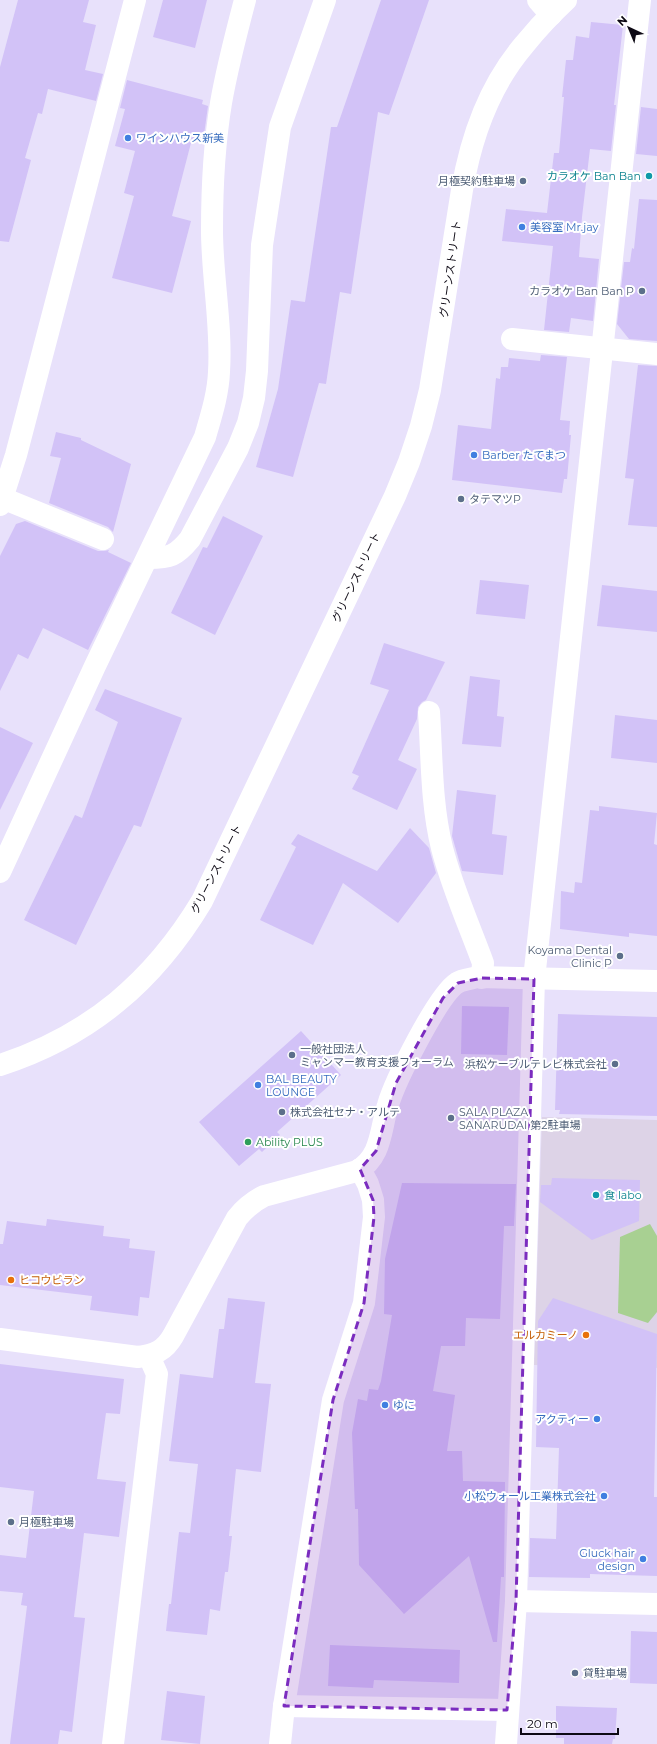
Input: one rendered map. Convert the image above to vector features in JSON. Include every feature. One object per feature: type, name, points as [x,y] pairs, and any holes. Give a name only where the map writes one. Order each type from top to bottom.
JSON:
[{"type":"street","points":[[103,539],[1,502],[16,455],[135,0]]},
{"type":"street","points":[[0,872],[95,666],[205,437],[214,405],[219,372],[219,338],[212,232],[212,189],[215,146],[229,61],[245,0]]},
{"type":"street","points":[[148,558],[164,558],[180,552],[190,539],[238,448],[248,423],[254,398],[257,371],[262,245],[280,127],[324,0]]},
{"type":"street","points":[[506,1744],[507,1710],[516,1601],[534,979],[640,0]]},
{"type":"street","name":"グリーンストリート","points":[[0,1065],[46,1047],[73,1033],[100,1016],[124,997],[167,952],[186,928],[202,901],[395,496],[409,462],[421,426],[430,390],[462,190],[474,136],[489,99],[505,72],[552,5]]},
{"type":"street","points":[[512,339],[657,354]]},
{"type":"street","points":[[430,712],[437,823],[442,848],[450,874],[483,963],[482,978]]},
{"type":"street","points":[[0,1339],[138,1357],[149,1356],[168,1345],[237,1218],[244,1209],[253,1201],[264,1196],[360,1169],[365,1167],[372,1160],[376,1151],[388,1104],[396,1083],[443,998],[458,983],[468,979],[482,978],[657,981]]},
{"type":"street","points":[[280,1744],[284,1706],[333,1400],[364,1303],[374,1217],[373,1200],[368,1184],[360,1169]]},
{"type":"street","points":[[113,1744],[157,1374],[149,1356]]},
{"type":"street","points":[[516,1601],[657,1604]]},
{"type":"street","points":[[284,1706],[507,1710]]},
{"type":"highlighted area","points":[[482,978],[534,979],[516,1601],[507,1710],[284,1706],[333,1400],[364,1303],[374,1217],[373,1200],[360,1169],[376,1151],[396,1083],[443,998],[458,983]]},
{"type":"shaded area","points":[[542,1117],[657,1120],[657,1368],[534,1365]]},
{"type":"green space","points":[[650,1224],[657,1236],[657,1312],[648,1323],[618,1313],[620,1237]]},
{"type":"building","points":[[18,0],[89,0],[83,22],[96,25],[85,70],[103,74],[96,101],[48,89],[42,114],[38,113],[25,158],[31,160],[9,242],[0,241],[0,67]]},
{"type":"building","points":[[163,0],[207,0],[195,48],[153,37]]},
{"type":"building","points":[[381,0],[429,0],[389,115],[378,112],[351,294],[340,292],[326,384],[319,383],[293,477],[256,467],[278,389],[291,300],[305,302],[331,127],[337,127]]},
{"type":"building","points":[[591,22],[623,25],[614,105],[616,105],[611,151],[590,149],[582,217],[579,257],[599,259],[593,321],[571,318],[569,332],[544,330],[553,246],[502,241],[506,209],[547,213],[554,153],[559,153],[564,97],[562,97],[566,60],[573,60],[576,36],[589,38]]},
{"type":"building","points":[[127,80],[203,100],[202,104],[208,106],[203,142],[192,139],[172,216],[191,221],[172,293],[112,278],[134,196],[124,193],[135,151],[115,146],[125,109],[120,108]]},
{"type":"building","points":[[641,107],[657,109],[657,156],[636,154]]},
{"type":"building","name":"カラオケ Ban Ban P","points":[[639,199],[657,200],[657,341],[629,339],[617,324],[624,262],[630,262],[632,248],[634,249]]},
{"type":"building","points":[[541,355],[567,357],[560,420],[570,421],[569,435],[571,435],[567,479],[564,479],[562,493],[452,480],[458,425],[491,429],[496,378],[500,379],[501,367],[508,367],[509,358],[540,361]]},
{"type":"building","points":[[638,365],[657,366],[657,527],[628,525],[634,479],[625,478]]},
{"type":"building","points":[[56,432],[81,438],[81,440],[131,464],[113,532],[108,527],[49,503],[61,458],[50,456]]},
{"type":"building","points":[[223,516],[263,536],[215,635],[171,613],[203,547],[207,548]]},
{"type":"building","points":[[25,521],[98,551],[109,550],[108,552],[131,563],[88,650],[43,628],[28,659],[18,654],[0,691],[0,556],[16,524]]},
{"type":"building","points":[[480,580],[529,585],[525,619],[476,614]]},
{"type":"building","points":[[602,585],[657,591],[657,632],[597,626]]},
{"type":"building","points":[[384,643],[445,662],[426,700],[418,707],[417,719],[398,760],[417,769],[397,810],[352,789],[359,776],[352,773],[389,690],[370,684]]},
{"type":"building","points":[[470,676],[500,680],[497,716],[504,717],[501,747],[462,744]]},
{"type":"building","points":[[105,689],[182,718],[141,827],[134,825],[76,945],[24,920],[75,815],[82,818],[118,722],[95,710]]},
{"type":"building","points":[[615,715],[657,720],[657,763],[611,758]]},
{"type":"building","points":[[0,727],[33,743],[0,810]]},
{"type":"building","points":[[457,790],[496,795],[492,834],[507,836],[503,875],[462,871],[452,836]]},
{"type":"building","points":[[599,806],[657,813],[654,844],[657,845],[657,936],[629,933],[629,937],[560,929],[561,891],[574,893],[575,882],[582,883],[590,810],[599,811]]},
{"type":"building","points":[[410,828],[429,848],[436,873],[398,923],[343,883],[313,945],[260,920],[296,847],[291,844],[298,834],[377,871]]},
{"type":"building","points":[[462,1006],[509,1007],[507,1055],[461,1054]]},
{"type":"building","points":[[558,1014],[657,1017],[657,1116],[559,1114],[560,1110],[555,1110]]},
{"type":"building","points":[[301,1031],[341,1075],[277,1132],[280,1135],[262,1152],[259,1149],[239,1166],[199,1122]]},
{"type":"building","name":"食 labo","points":[[552,1178],[640,1180],[639,1221],[592,1240],[540,1202],[541,1185],[551,1185]]},
{"type":"building","points":[[402,1183],[516,1184],[514,1226],[504,1226],[500,1319],[466,1318],[465,1346],[441,1346],[433,1391],[455,1395],[447,1451],[462,1451],[463,1481],[505,1482],[504,1577],[501,1577],[497,1642],[493,1642],[469,1556],[404,1614],[359,1565],[358,1509],[355,1509],[352,1433],[358,1399],[367,1401],[369,1389],[378,1390],[381,1381],[392,1315],[384,1314],[385,1259]]},
{"type":"building","points":[[47,1219],[104,1226],[103,1236],[130,1239],[129,1248],[155,1251],[149,1298],[140,1297],[138,1316],[90,1310],[92,1296],[0,1285],[0,1244],[3,1244],[7,1221],[46,1226]]},
{"type":"building","points":[[228,1298],[265,1302],[255,1383],[271,1384],[261,1472],[236,1469],[229,1536],[232,1536],[228,1572],[225,1572],[220,1611],[210,1609],[207,1635],[166,1631],[169,1604],[171,1604],[179,1532],[190,1533],[198,1464],[169,1461],[180,1374],[213,1378],[219,1329],[224,1329]]},
{"type":"building","points":[[553,1298],[657,1334],[654,1497],[657,1497],[657,1576],[590,1574],[590,1578],[529,1577],[530,1538],[556,1539],[559,1448],[536,1447],[538,1321]]},
{"type":"building","points":[[0,1364],[124,1379],[120,1414],[106,1413],[97,1479],[126,1482],[119,1537],[84,1533],[74,1617],[85,1618],[72,1732],[60,1730],[58,1744],[10,1744],[27,1606],[21,1605],[23,1593],[0,1591],[0,1555],[26,1558],[34,1491],[0,1487]]},
{"type":"building","points":[[631,1631],[657,1632],[657,1684],[630,1683]]},
{"type":"building","points":[[330,1645],[460,1650],[459,1683],[374,1680],[373,1688],[328,1686]]},
{"type":"building","points":[[167,1691],[205,1696],[200,1744],[161,1740]]},
{"type":"building","points":[[556,1706],[617,1708],[615,1739],[613,1739],[612,1744],[564,1744],[564,1738],[556,1738]]},
{"type":"place","name":"ワインハウス新美","points":[[128,138]]},
{"type":"place","name":"カラオケ Ban Ban","points":[[649,176]]},
{"type":"place","name":"月極契約駐車場","points":[[523,181]]},
{"type":"place","name":"美容室 Mr.jay","points":[[522,227]]},
{"type":"place","name":"カラオケ Ban Ban P","points":[[642,291]]},
{"type":"place","name":"Barber たてまつ","points":[[474,455]]},
{"type":"place","name":"タテマツP","points":[[461,499]]},
{"type":"place","name":"Koyama Dental Clinic P","points":[[620,956]]},
{"type":"place","name":"一般社団法人 ミャンマー教育支援フォーラム","points":[[292,1055]]},
{"type":"place","name":"浜松ケーブルテレビ株式会社","points":[[615,1064]]},
{"type":"place","name":"BAL BEAUTY LOUNGE","points":[[258,1085]]},
{"type":"place","name":"株式会社セナ・アルテ","points":[[282,1112]]},
{"type":"place","name":"SALA PLAZA SANARUDAI 第2駐車場","points":[[451,1118]]},
{"type":"place","name":"Ability PLUS","points":[[248,1142]]},
{"type":"place","name":"食 labo","points":[[596,1195]]},
{"type":"place","name":"ヒコウビラン","points":[[11,1280]]},
{"type":"place","name":"エルカミーノ","points":[[586,1335]]},
{"type":"place","name":"ゆに","points":[[385,1405]]},
{"type":"place","name":"アクティー","points":[[597,1419]]},
{"type":"place","name":"小松ウォール工業株式会社","points":[[604,1496]]},
{"type":"place","name":"月極駐車場","points":[[11,1522]]},
{"type":"place","name":"Gluck hair design","points":[[643,1559]]},
{"type":"place","name":"貸駐車場","points":[[575,1673]]}]
